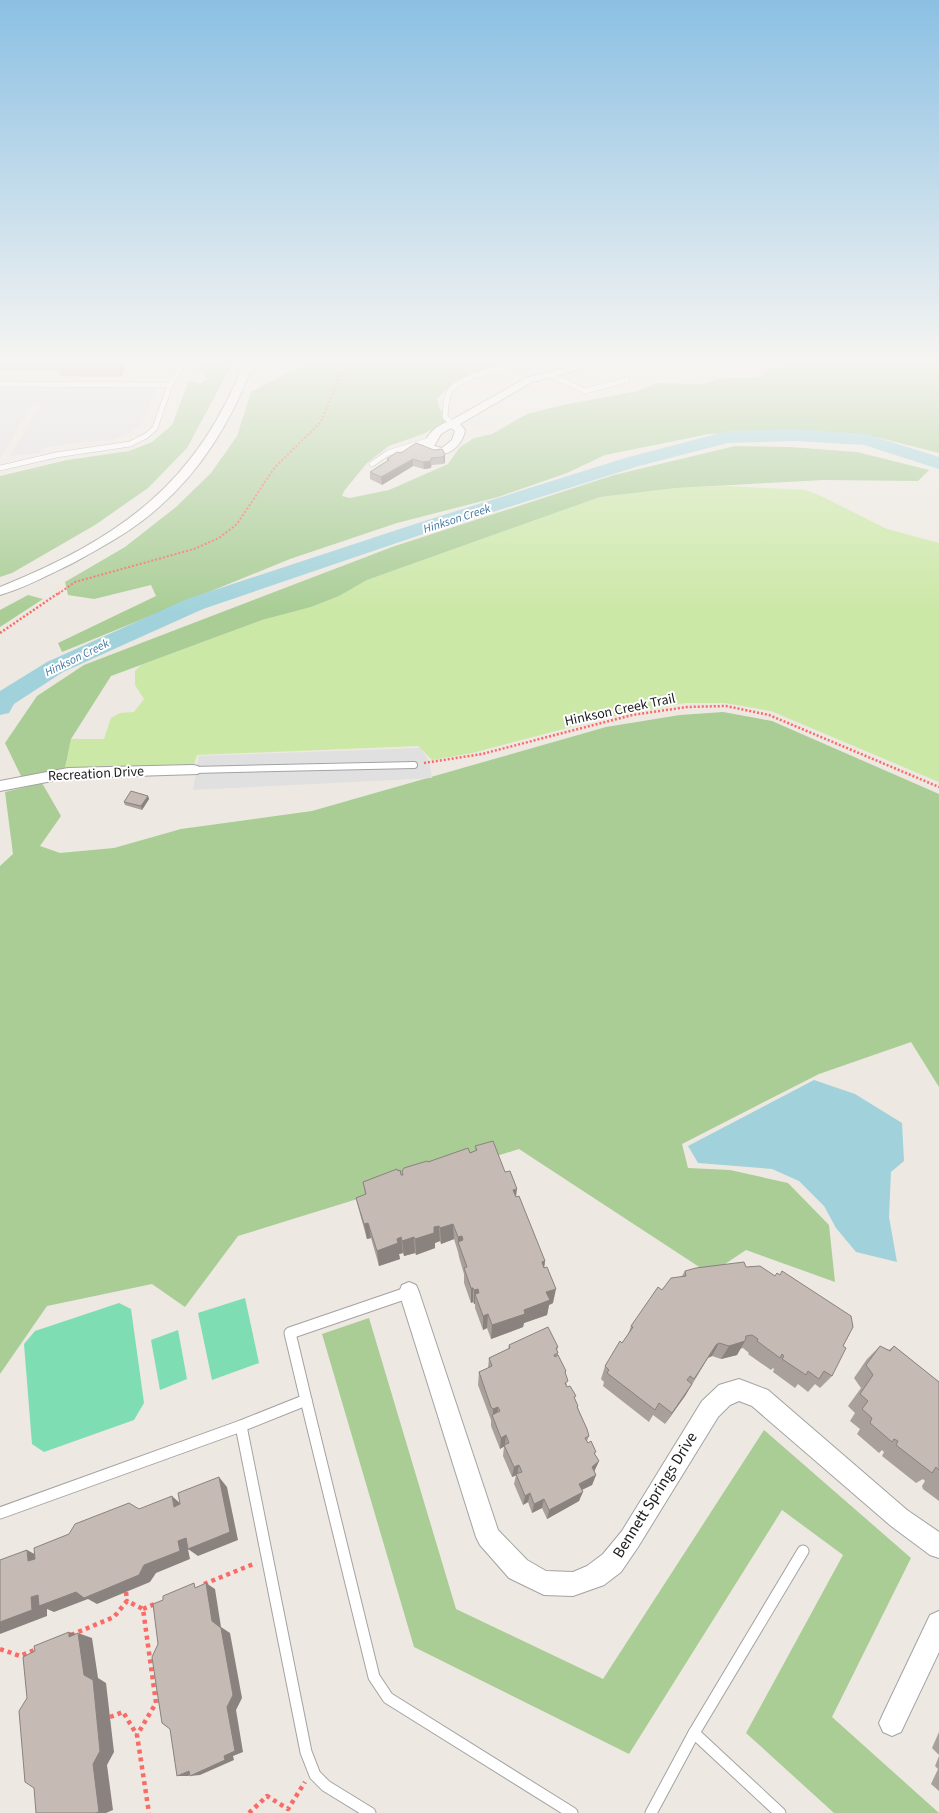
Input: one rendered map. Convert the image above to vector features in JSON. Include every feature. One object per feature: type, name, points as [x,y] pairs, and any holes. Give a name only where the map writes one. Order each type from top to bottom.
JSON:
[{"type":"street","points":[[0,591],[26,581],[89,548],[151,508],[187,472],[208,444]]},
{"type":"street","points":[[429,444],[428,447],[436,452],[443,452],[454,444]]},
{"type":"street","name":"Recreation Drive","points":[[0,786],[45,777],[86,772],[193,770]]},
{"type":"street","name":"Bennett Springs Drive","points":[[409,1292],[488,1537],[518,1568],[544,1583],[573,1584],[595,1576],[612,1563],[630,1539],[710,1409],[721,1396],[733,1389],[748,1390],[760,1398],[899,1518],[939,1546]]},
{"type":"street","points":[[892,1723],[939,1624]]},
{"type":"lane","points":[[0,468],[56,455],[131,444]]},
{"type":"lane","points":[[372,464],[388,453],[418,444]]},
{"type":"lane","points":[[193,770],[414,765]]},
{"type":"lane","points":[[409,1292],[290,1333],[374,1677],[388,1698],[572,1813]]},
{"type":"lane","points":[[0,1514],[241,1426],[306,1400]]},
{"type":"lane","points":[[241,1426],[306,1752],[315,1775],[326,1786],[370,1813]]},
{"type":"lane","points":[[651,1813],[694,1734],[803,1550]]},
{"type":"lane","points":[[694,1734],[780,1813]]},
{"type":"path","points":[[0,633],[75,582],[194,549],[220,538],[237,524],[275,467],[299,444]]},
{"type":"path","name":"Hinkson Creek Trail","points":[[414,765],[482,754],[632,715],[687,707],[726,706],[769,715],[939,787]]},
{"type":"path","points":[[197,1587],[268,1558]]},
{"type":"path","points":[[62,1638],[114,1617],[127,1601],[126,1592]]},
{"type":"path","points":[[127,1601],[144,1609],[161,1602]]},
{"type":"path","points":[[137,1735],[156,1703],[144,1609]]},
{"type":"path","points":[[0,1649],[20,1656],[45,1645]]},
{"type":"path","points":[[155,1700],[162,1697]]},
{"type":"path","points":[[110,1717],[123,1712],[137,1735],[149,1813]]},
{"type":"path","points":[[249,1813],[267,1796],[288,1809],[313,1770]]},
{"type":"green space","points":[[148,444],[189,444],[148,488],[95,525],[12,573],[0,577],[0,476],[67,460],[129,451]]},
{"type":"green space","points":[[232,444],[396,444],[389,446],[367,463],[344,491],[342,496],[350,498],[389,490],[448,464],[460,447],[465,444],[661,444],[605,455],[567,473],[498,497],[397,523],[290,559],[62,652],[58,643],[156,596],[151,585],[94,599],[68,595],[65,582],[125,547],[176,507],[211,473]]},
{"type":"green space","points":[[902,444],[939,444],[939,453]]},
{"type":"green space","points":[[735,446],[790,447],[857,452],[929,470],[918,481],[824,480],[676,488],[600,497],[367,580],[339,596],[311,607],[262,620],[111,676],[71,739],[65,768],[22,778],[5,743],[37,696],[84,665],[392,547],[614,475]]},
{"type":"green space","points":[[725,486],[804,490],[817,494],[887,529],[939,543],[939,782],[771,711],[725,703],[685,703],[601,719],[472,753],[432,760],[418,746],[197,755],[193,768],[65,768],[71,739],[104,739],[111,718],[120,713],[134,712],[144,699],[135,685],[135,671],[141,665],[262,620],[311,607],[339,596],[367,580],[600,497],[676,488]]},
{"type":"green space","points":[[28,595],[43,599],[0,627],[0,610]]},
{"type":"green space","points":[[723,712],[772,721],[939,794],[939,1087],[911,1042],[819,1074],[682,1144],[688,1168],[730,1170],[788,1183],[829,1225],[835,1282],[746,1250],[710,1274],[519,1149],[238,1236],[185,1307],[152,1284],[47,1306],[0,1374],[0,866],[13,854],[5,792],[42,783],[61,816],[40,846],[60,853],[114,848],[181,829],[312,811],[606,727],[680,715]]},
{"type":"green space","points":[[245,1298],[259,1363],[212,1380],[198,1313]]},
{"type":"green space","points":[[119,1303],[131,1309],[144,1403],[134,1420],[44,1452],[32,1444],[24,1344],[35,1331]]},
{"type":"green space","points":[[369,1318],[456,1609],[603,1679],[764,1430],[911,1558],[832,1717],[939,1813],[834,1813],[746,1733],[843,1555],[782,1510],[629,1754],[414,1647],[322,1334]]},
{"type":"green space","points":[[178,1330],[187,1379],[160,1390],[151,1340]]},
{"type":"shaded area","points":[[0,444],[9,444],[0,459]]},
{"type":"shaded area","points":[[17,444],[70,444],[42,448],[40,453],[10,456]]},
{"type":"shaded area","points":[[420,748],[429,761],[432,778],[193,790],[199,756]]},
{"type":"water","points":[[814,1080],[855,1094],[902,1123],[904,1161],[891,1172],[889,1217],[897,1262],[856,1252],[836,1228],[824,1206],[799,1181],[772,1169],[698,1163],[688,1146]]},
{"type":"building","points":[[418,444],[434,450],[442,449],[445,454],[443,457],[431,458],[431,461],[423,462],[413,459],[381,477],[370,472],[389,460],[387,459],[397,452],[401,453]]},
{"type":"building","points":[[131,791],[148,796],[141,806],[124,802]]},
{"type":"building","points":[[493,1141],[505,1172],[510,1171],[517,1189],[513,1190],[516,1197],[519,1196],[545,1261],[542,1262],[544,1268],[547,1267],[556,1289],[546,1292],[550,1300],[524,1310],[525,1314],[492,1325],[488,1314],[483,1316],[475,1294],[479,1293],[478,1289],[474,1290],[471,1288],[464,1268],[467,1267],[458,1242],[463,1240],[462,1236],[458,1237],[453,1224],[440,1228],[439,1226],[434,1227],[434,1233],[415,1239],[414,1237],[402,1241],[401,1237],[397,1239],[398,1243],[377,1251],[368,1223],[364,1224],[356,1198],[366,1194],[363,1182],[397,1169],[403,1175],[402,1171],[404,1168],[468,1148],[470,1153],[477,1150],[475,1146]]},
{"type":"building","points":[[744,1262],[746,1267],[760,1266],[775,1276],[777,1273],[780,1275],[782,1271],[851,1316],[853,1327],[843,1346],[846,1348],[832,1376],[824,1371],[819,1379],[808,1371],[806,1375],[782,1359],[784,1356],[782,1354],[780,1358],[752,1335],[746,1336],[745,1341],[729,1346],[719,1343],[716,1345],[694,1379],[690,1376],[687,1380],[692,1384],[672,1413],[659,1403],[655,1410],[607,1373],[609,1370],[605,1366],[620,1341],[622,1343],[633,1327],[631,1326],[658,1287],[662,1290],[671,1278],[686,1276],[685,1271]]},
{"type":"building","points":[[548,1327],[558,1347],[556,1348],[558,1353],[554,1355],[555,1357],[558,1355],[566,1371],[568,1381],[565,1383],[567,1387],[570,1386],[576,1396],[574,1397],[577,1407],[587,1429],[589,1436],[585,1438],[588,1443],[591,1441],[596,1452],[594,1453],[599,1461],[592,1467],[596,1475],[579,1484],[583,1492],[549,1510],[544,1499],[534,1504],[530,1493],[525,1496],[516,1474],[522,1472],[519,1465],[514,1467],[504,1445],[509,1443],[506,1435],[501,1438],[492,1415],[500,1411],[498,1407],[493,1409],[491,1407],[479,1372],[492,1366],[489,1358],[510,1348],[509,1345]]},
{"type":"building","points":[[880,1346],[890,1351],[894,1346],[939,1382],[939,1470],[936,1467],[932,1473],[896,1445],[898,1441],[894,1439],[892,1442],[870,1423],[872,1418],[862,1409],[868,1401],[860,1394],[873,1375],[866,1365]]},
{"type":"building","points":[[219,1477],[230,1532],[188,1549],[186,1538],[178,1541],[180,1551],[144,1565],[139,1575],[84,1598],[76,1592],[39,1606],[38,1595],[31,1597],[32,1610],[0,1622],[0,1560],[27,1550],[28,1561],[35,1559],[34,1548],[69,1534],[75,1524],[129,1503],[139,1509],[172,1496],[174,1507],[180,1504],[178,1493]]},
{"type":"building","points":[[194,1583],[195,1588],[206,1583],[212,1621],[221,1628],[233,1695],[227,1707],[235,1751],[224,1756],[225,1760],[190,1776],[189,1771],[177,1776],[170,1729],[162,1723],[152,1657],[158,1644],[153,1604],[163,1600],[163,1596]]},
{"type":"building","points":[[69,1632],[69,1637],[78,1633],[84,1675],[93,1680],[100,1751],[93,1764],[99,1812],[36,1813],[34,1788],[25,1782],[19,1711],[27,1698],[23,1657],[35,1651],[34,1646]]},
{"type":"waterway","name":"Hinkson Creek","points":[[0,707],[4,699],[55,667],[195,604],[422,528],[632,462],[703,444]]},
{"type":"waterway","name":"Hinkson Creek","points":[[877,444],[939,463]]}]
